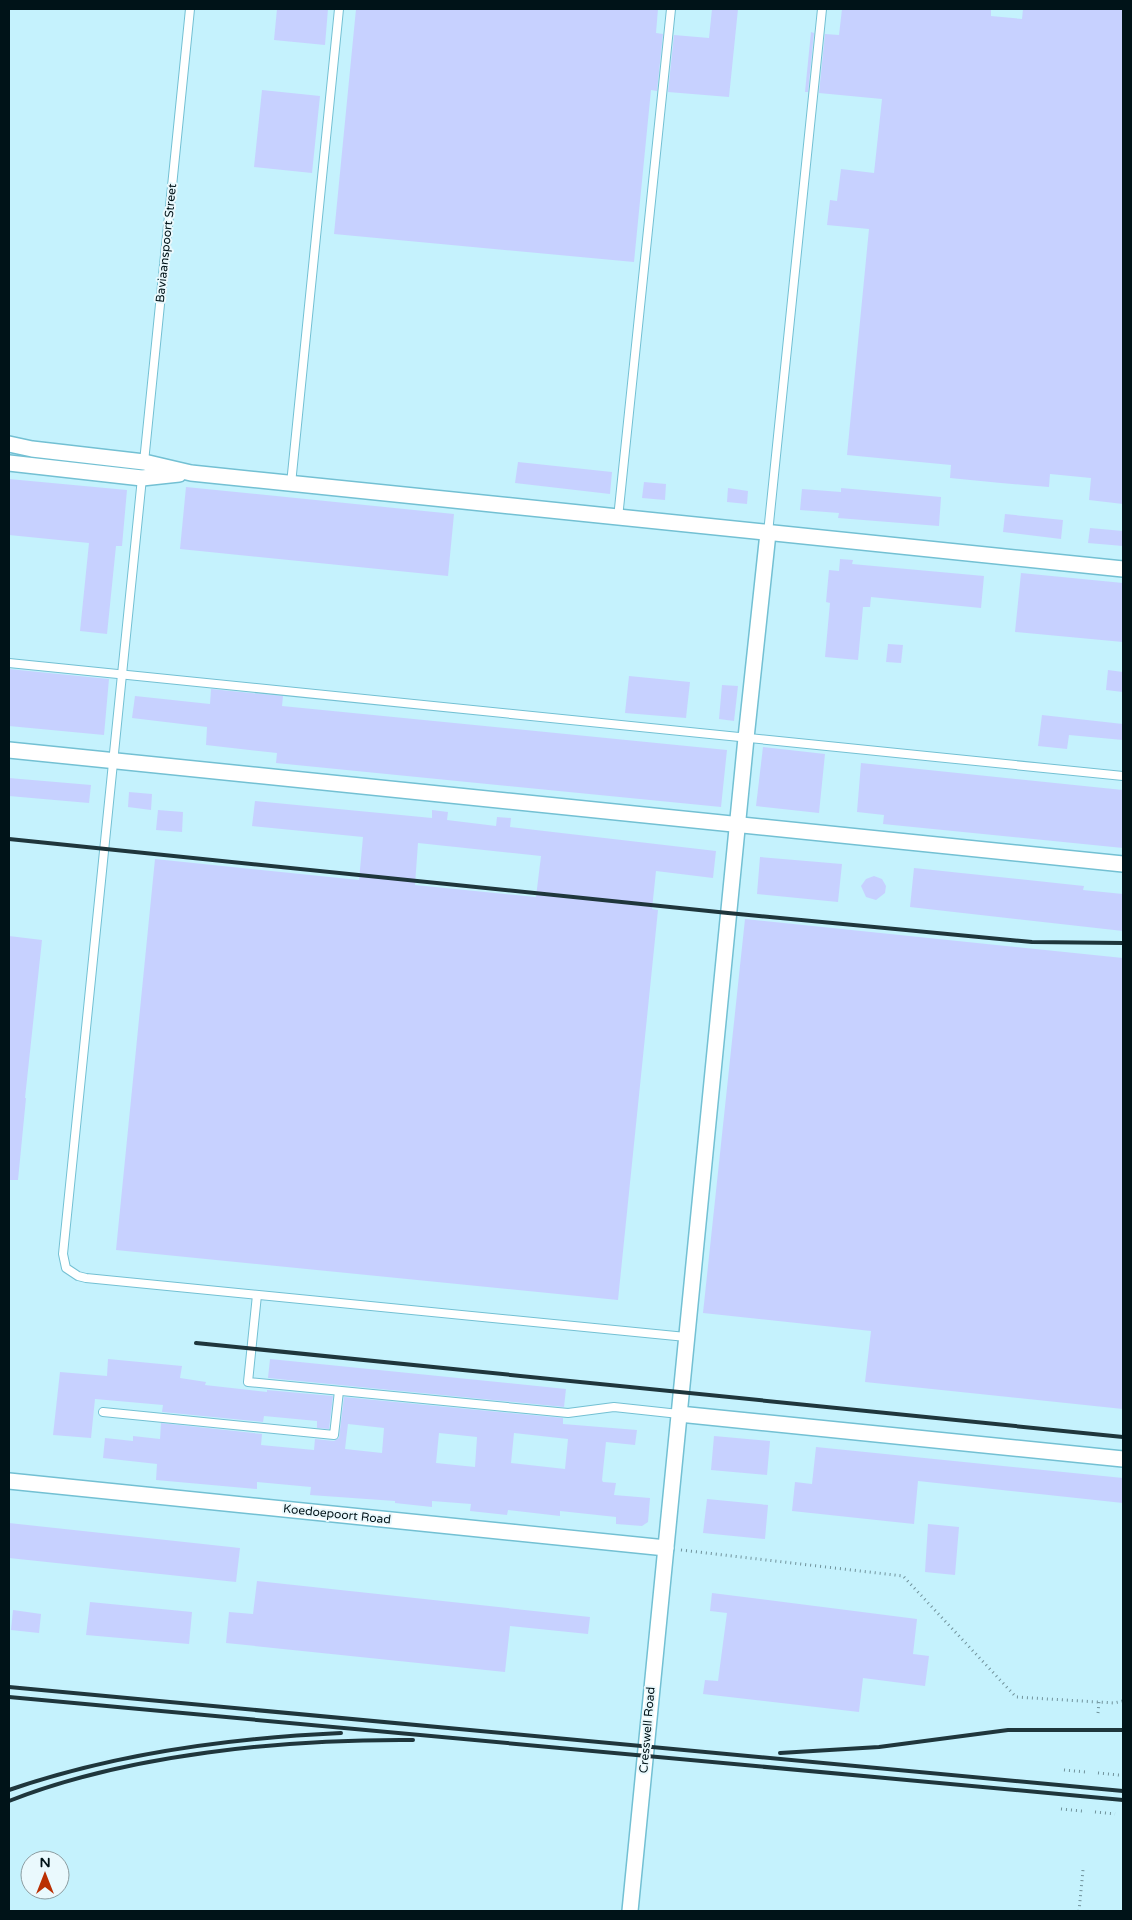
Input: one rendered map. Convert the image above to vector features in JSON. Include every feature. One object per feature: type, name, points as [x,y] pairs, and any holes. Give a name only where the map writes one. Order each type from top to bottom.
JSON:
[{"type":"street","points":[[9,444],[32,449],[144,462],[190,474],[1123,569]]},
{"type":"street","name":"Baviaanspoort Street","points":[[142,478],[144,462]]},
{"type":"street","points":[[9,463],[142,478],[190,474]]},
{"type":"street","name":"Cresswell Road","points":[[630,1911],[737,825],[768,533]]},
{"type":"street","points":[[9,750],[1123,864]]},
{"type":"street","points":[[679,1414],[1123,1459]]},
{"type":"street","name":"Koedoepoort Road","points":[[9,1481],[666,1548]]},
{"type":"lane","name":"Baviaanspoort Street","points":[[144,462],[190,9]]},
{"type":"lane","points":[[291,484],[339,9]]},
{"type":"lane","points":[[618,518],[671,9]]},
{"type":"lane","points":[[768,533],[822,9]]},
{"type":"lane","points":[[142,478],[64,1246],[64,1262],[70,1272],[86,1278],[686,1337]]},
{"type":"lane","points":[[9,663],[1123,776]]},
{"type":"lane","points":[[257,1295],[248,1382],[568,1413],[614,1407],[679,1414]]},
{"type":"lane","points":[[103,1412],[334,1435],[338,1391]]},
{"type":"path","points":[[666,1548],[903,1576],[1016,1697],[1114,1703],[1123,1701]]},
{"type":"path","points":[[1098,1713],[1099,1702]]},
{"type":"path","points":[[1064,1770],[1086,1772]]},
{"type":"path","points":[[1098,1773],[1119,1775]]},
{"type":"path","points":[[1061,1809],[1082,1811]]},
{"type":"path","points":[[1094,1812],[1115,1814]]},
{"type":"path","points":[[1079,1911],[1083,1870]]},
{"type":"building","points":[[277,9],[328,9],[325,45],[274,40]]},
{"type":"building","points":[[356,9],[658,9],[656,33],[663,34],[657,91],[651,90],[634,262],[334,234]]},
{"type":"building","points":[[712,9],[738,9],[729,97],[668,92],[674,35],[709,38]]},
{"type":"building","points":[[842,9],[991,9],[991,16],[1022,19],[1023,9],[1123,9],[1123,504],[1089,500],[1091,478],[1050,474],[1049,487],[1001,483],[950,478],[951,465],[847,455],[869,229],[827,225],[830,200],[837,201],[841,169],[874,173],[882,99],[819,93],[825,34],[839,35]]},
{"type":"building","points":[[811,32],[814,33],[808,92],[805,92]]},
{"type":"building","points":[[262,90],[320,96],[312,173],[254,167]]},
{"type":"building","points":[[518,462],[612,472],[610,494],[515,483]]},
{"type":"building","points":[[9,479],[127,490],[122,546],[116,546],[107,634],[80,631],[89,543],[9,535]]},
{"type":"building","points":[[644,482],[666,484],[665,500],[642,498]]},
{"type":"building","points":[[186,487],[454,514],[448,576],[180,549]]},
{"type":"building","points":[[728,488],[748,491],[747,504],[727,502]]},
{"type":"building","points":[[841,488],[941,497],[939,526],[838,518],[839,513],[800,510],[802,489],[841,492]]},
{"type":"building","points":[[1005,514],[1063,520],[1061,539],[1003,532]]},
{"type":"building","points":[[1090,528],[1123,531],[1123,546],[1088,543]]},
{"type":"building","points":[[840,559],[853,560],[852,564],[984,576],[981,608],[871,597],[870,607],[863,607],[858,660],[825,657],[830,603],[826,602],[829,570],[839,571]]},
{"type":"building","points":[[1021,573],[1123,583],[1123,642],[1015,632]]},
{"type":"building","points":[[888,644],[903,645],[901,663],[886,662]]},
{"type":"building","points":[[9,669],[109,679],[104,735],[9,726]]},
{"type":"building","points":[[1108,670],[1123,672],[1123,692],[1106,690]]},
{"type":"building","points":[[629,676],[690,682],[686,718],[625,713]]},
{"type":"building","points":[[722,685],[738,686],[734,721],[719,719]]},
{"type":"building","points":[[211,689],[283,696],[282,706],[727,750],[721,807],[276,763],[277,753],[206,745],[207,727],[132,718],[135,696],[210,704]]},
{"type":"building","points":[[1042,715],[1123,724],[1123,740],[1069,735],[1067,749],[1038,746]]},
{"type":"building","points":[[763,747],[825,754],[819,813],[756,806]]},
{"type":"building","points":[[861,763],[1123,790],[1123,848],[883,824],[884,815],[857,812]]},
{"type":"building","points":[[9,778],[91,785],[89,803],[9,796]]},
{"type":"building","points":[[129,792],[152,794],[151,810],[128,807]]},
{"type":"building","points":[[255,801],[432,818],[432,810],[448,812],[447,820],[496,826],[497,817],[511,818],[510,827],[716,851],[713,878],[656,871],[652,909],[658,910],[618,1300],[116,1250],[155,859],[359,880],[363,837],[252,826]],"holes":[[[418,843],[541,856],[536,897],[415,885]]]},
{"type":"building","points":[[158,810],[183,812],[182,832],[156,830]]},
{"type":"building","points":[[760,857],[842,864],[838,902],[757,894]]},
{"type":"building","points":[[914,868],[1084,886],[1083,890],[1123,894],[1123,931],[910,907]]},
{"type":"building","points":[[874,876],[882,879],[886,886],[885,893],[876,900],[866,897],[861,886],[866,879]]},
{"type":"building","points":[[745,919],[1123,958],[1123,1409],[865,1382],[871,1331],[703,1313]]},
{"type":"building","points":[[9,936],[42,940],[18,1180],[9,1180]]},
{"type":"building","points":[[108,1359],[182,1366],[180,1378],[206,1382],[205,1385],[267,1392],[267,1390],[333,1396],[329,1429],[317,1428],[317,1421],[264,1416],[263,1422],[162,1412],[163,1405],[95,1399],[91,1438],[53,1435],[60,1372],[107,1376]]},
{"type":"building","points":[[270,1359],[566,1389],[564,1407],[268,1378]]},
{"type":"building","points":[[344,1397],[563,1418],[563,1424],[637,1430],[635,1445],[606,1442],[602,1480],[603,1482],[616,1483],[614,1495],[650,1498],[648,1522],[642,1526],[616,1524],[616,1517],[560,1511],[560,1516],[508,1510],[507,1515],[470,1511],[471,1504],[432,1501],[432,1507],[395,1503],[395,1501],[310,1495],[311,1487],[257,1482],[257,1489],[156,1480],[157,1464],[103,1458],[105,1438],[133,1441],[133,1436],[160,1439],[161,1423],[262,1434],[261,1445],[314,1450],[315,1439],[334,1441],[339,1438]],"holes":[[[348,1424],[384,1428],[382,1453],[345,1449]],[[439,1433],[477,1437],[475,1467],[436,1463]],[[514,1433],[568,1439],[565,1469],[511,1463]]]},
{"type":"building","points":[[714,1436],[770,1441],[767,1475],[711,1470]]},
{"type":"building","points":[[816,1447],[1123,1478],[1123,1503],[918,1481],[914,1524],[792,1511],[795,1482],[812,1484]]},
{"type":"building","points":[[707,1499],[768,1505],[765,1539],[703,1533]]},
{"type":"building","points":[[9,1523],[240,1548],[236,1582],[9,1558]]},
{"type":"building","points":[[928,1524],[959,1527],[955,1575],[925,1572]]},
{"type":"building","points":[[257,1581],[590,1617],[588,1634],[510,1626],[505,1672],[226,1643],[229,1612],[253,1614]]},
{"type":"building","points":[[712,1593],[917,1619],[913,1654],[929,1656],[925,1686],[863,1678],[859,1712],[703,1694],[705,1680],[718,1681],[727,1613],[710,1611]]},
{"type":"building","points":[[90,1602],[192,1612],[189,1644],[86,1635]]},
{"type":"building","points":[[13,1610],[41,1614],[39,1633],[11,1630]]},
{"type":"railway","points":[[9,839],[728,913],[1032,942],[1123,943]]},
{"type":"railway","points":[[196,1343],[1123,1437]]},
{"type":"railway","points":[[9,1687],[1123,1791]]},
{"type":"railway","points":[[9,1697],[1123,1800]]},
{"type":"railway","points":[[780,1753],[879,1747],[1008,1730],[1123,1730]]},
{"type":"railway","points":[[9,1790],[49,1777],[131,1757],[215,1743],[341,1733]]},
{"type":"railway","points":[[9,1801],[55,1785],[104,1772],[208,1752],[313,1742],[413,1740]]}]
